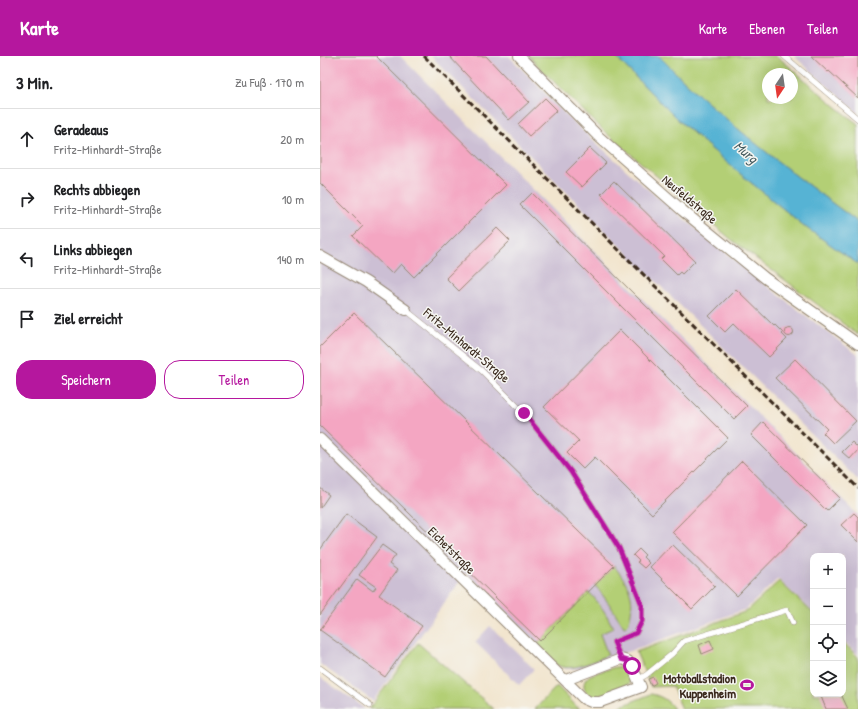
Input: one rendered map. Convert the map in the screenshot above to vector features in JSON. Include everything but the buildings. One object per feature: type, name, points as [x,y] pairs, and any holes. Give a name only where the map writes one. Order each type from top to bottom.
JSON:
[{"type":"street","name":"Neufeldstraße","points":[[519,56],[599,137],[683,211],[765,278],[858,344]]},
{"type":"street","name":"Fritz-Minhardt-Straße","points":[[320,256],[366,282],[406,310]]},
{"type":"street","name":"Eichetstraße","points":[[320,439],[584,699],[591,702],[600,702],[642,687],[638,678]]},
{"type":"street","points":[[566,680],[621,659],[628,661],[638,678]]},
{"type":"lane","points":[[784,56],[858,119]]},
{"type":"lane","name":"Fritz-Minhardt-Straße","points":[[406,310],[482,371],[524,413],[571,472],[619,548],[642,605],[642,621],[636,633],[614,642],[621,659]]},
{"type":"lane","points":[[638,678],[646,675],[672,654],[684,641],[787,610],[792,623]]},
{"type":"lane","points":[[320,668],[370,705]]},
{"type":"shaded area","points":[[320,56],[400,56],[858,515],[858,655],[846,643],[846,553],[810,553],[810,609],[778,579],[746,609],[580,669],[566,669],[558,666],[466,573],[373,701],[320,664]]},
{"type":"shaded area","points":[[431,56],[509,56],[571,120],[645,187],[759,280],[858,355],[858,480],[637,263]]},
{"type":"shaded area","points":[[794,56],[858,56],[858,113]]},
{"type":"shaded area","points":[[490,626],[534,669],[519,685],[475,642]]},
{"type":"shaded area","points":[[320,677],[365,709],[320,709]]},
{"type":"green space","points":[[529,56],[615,56],[676,118],[738,172],[808,229],[858,264],[858,335],[733,241],[605,132]]},
{"type":"green space","points":[[659,56],[777,56],[791,68],[762,68],[762,104],[798,104],[798,74],[858,124],[858,222],[737,128],[698,94]]},
{"type":"green space","points":[[614,566],[628,587],[632,600],[632,608],[628,625],[624,627],[595,585]]},
{"type":"green space","points":[[779,581],[810,610],[810,697],[846,697],[846,645],[858,657],[858,709],[682,709],[672,686],[651,687],[636,652],[747,611]]},
{"type":"green space","points":[[589,592],[608,618],[613,628],[600,634],[608,655],[576,667],[569,668],[557,665],[539,647],[538,643]]},
{"type":"green space","points":[[418,643],[494,709],[369,709]]},
{"type":"green space","points":[[615,667],[623,668],[629,673],[630,680],[626,687],[598,697],[588,694],[584,688],[584,685],[589,676]]},
{"type":"green space","points":[[557,686],[577,707],[580,709],[535,709]]},
{"type":"green space","points":[[651,694],[664,699],[674,709],[614,709]]},
{"type":"water","name":"Murg","points":[[615,56],[659,56],[698,94],[737,128],[858,222],[858,264],[808,229],[738,172],[676,118]]},
{"type":"railway","points":[[424,56],[858,488]]},
{"type":"place","name":"Motoballstadion Kuppenheim","points":[[747,685]]},
{"type":"route","points":[[524,413],[571,472],[619,548],[642,605],[642,621],[636,633],[614,642],[621,659],[628,661],[632,666]]}]
